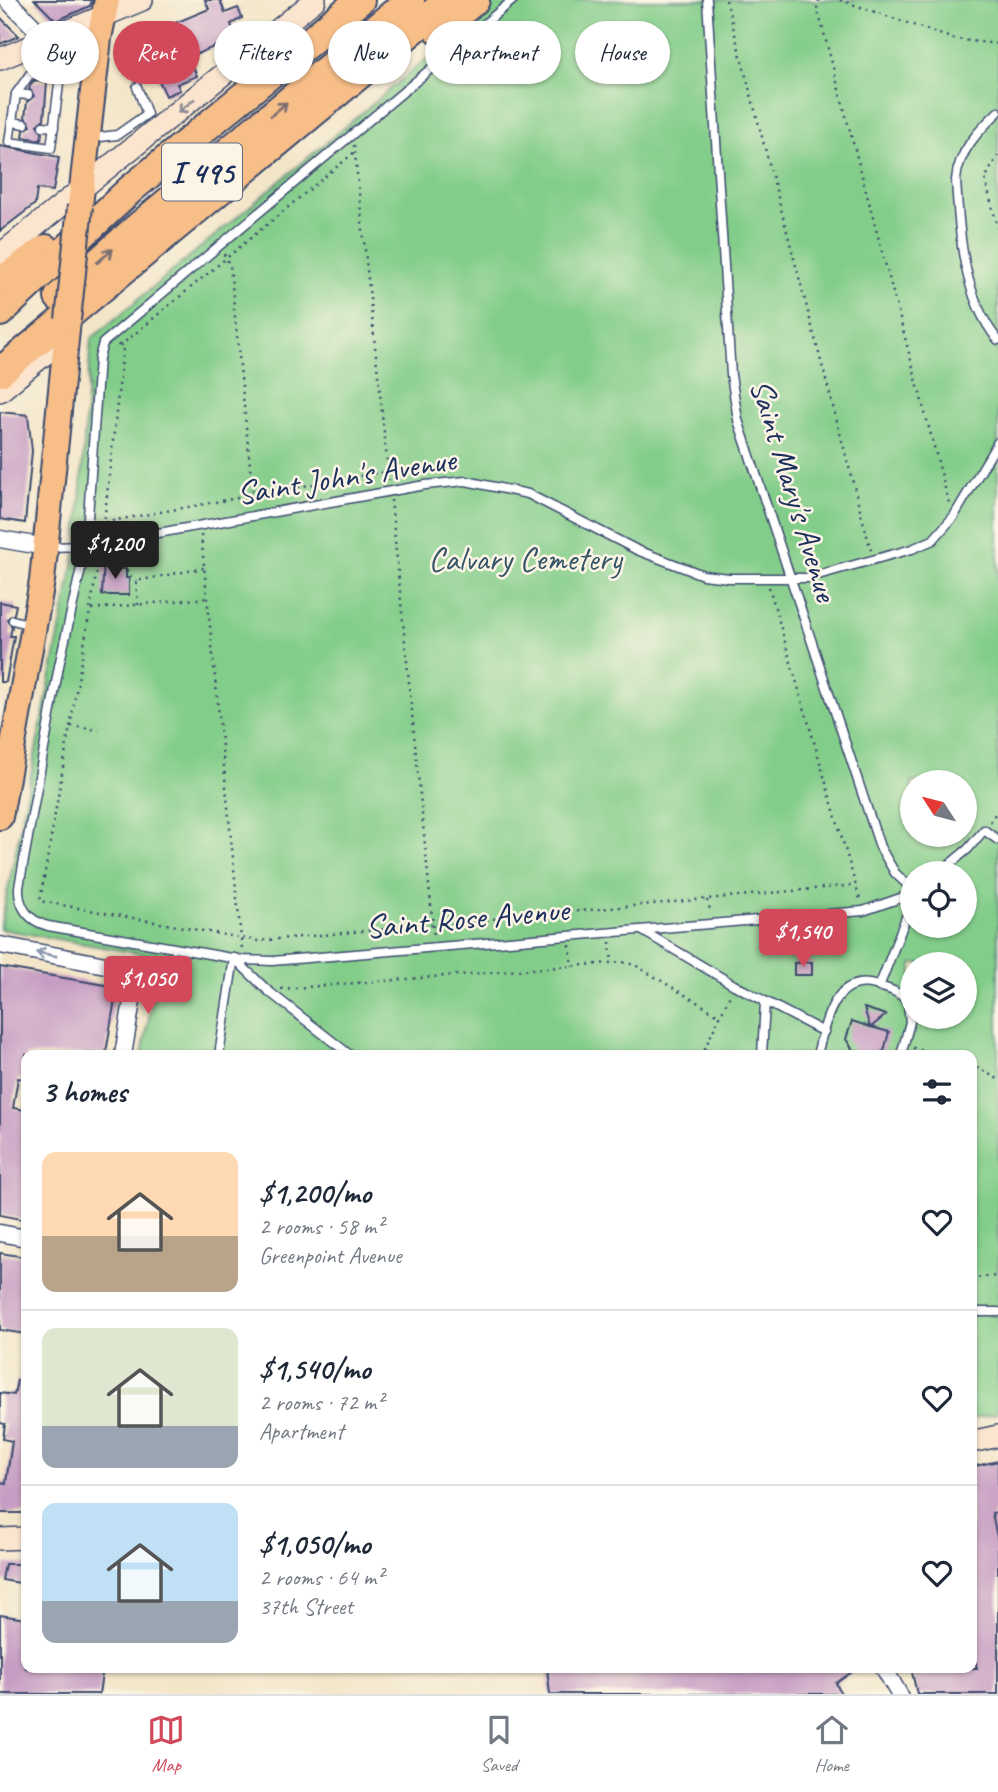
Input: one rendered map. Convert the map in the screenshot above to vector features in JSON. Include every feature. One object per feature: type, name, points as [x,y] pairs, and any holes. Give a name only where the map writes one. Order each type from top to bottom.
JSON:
[{"type":"highway","name":"I 495","points":[[0,312],[131,189],[360,0]]},
{"type":"highway","name":"I 495","points":[[0,351],[138,227],[410,0]]},
{"type":"highway","points":[[0,372],[449,0]]},
{"type":"highway","points":[[68,328],[475,0]]},
{"type":"highway","points":[[0,282],[131,189]]},
{"type":"main road","points":[[81,21],[105,8],[142,0]]},
{"type":"main road","points":[[0,255],[82,198],[315,0]]},
{"type":"main road","points":[[0,817],[23,623],[46,547],[82,198],[105,8]]},
{"type":"main road","points":[[0,60],[21,51]]},
{"type":"main road","points":[[0,391],[68,328]]},
{"type":"main road","points":[[977,1440],[998,1436]]},
{"type":"main road","points":[[0,1539],[21,1538]]},
{"type":"street","points":[[7,0],[28,21]]},
{"type":"street","points":[[0,540],[46,547]]},
{"type":"street","points":[[0,946],[137,971],[123,1050]]},
{"type":"street","points":[[0,1233],[21,1237]]},
{"type":"street","points":[[887,1673],[899,1694]]},
{"type":"lane","points":[[86,546],[99,358],[109,336],[513,0]]},
{"type":"lane","name":"Saint Mary's Avenue","points":[[707,0],[735,405],[880,847],[900,879]]},
{"type":"lane","points":[[23,84],[16,94],[9,142],[51,148],[59,84]]},
{"type":"lane","points":[[89,139],[117,135],[147,114],[137,87]]},
{"type":"lane","points":[[16,94],[28,95]]},
{"type":"lane","points":[[46,97],[57,98]]},
{"type":"lane","points":[[998,112],[969,145],[958,166],[956,180],[971,286],[985,320],[998,340]]},
{"type":"lane","points":[[12,122],[25,124]]},
{"type":"lane","points":[[43,125],[54,127]]},
{"type":"lane","name":"Saint John's Avenue","points":[[46,547],[86,546],[451,482],[504,487],[560,508],[637,550],[690,571],[729,579],[814,577],[874,561],[933,540],[954,516],[998,442]]},
{"type":"lane","name":"Saint Rose Avenue","points":[[86,546],[60,666],[19,887],[21,902],[29,915],[48,926],[239,959],[272,961],[863,911],[900,897]]},
{"type":"lane","points":[[954,861],[984,830],[998,840]]},
{"type":"lane","points":[[642,930],[734,985],[824,1032]]},
{"type":"lane","points":[[879,986],[900,933]]},
{"type":"lane","points":[[239,959],[267,990],[344,1050]]},
{"type":"lane","points":[[220,1050],[239,959]]},
{"type":"lane","points":[[819,1050],[838,996],[848,986],[859,982],[895,992],[908,1003],[911,1015],[902,1050]]},
{"type":"lane","points":[[762,1050],[765,1002]]},
{"type":"lane","points":[[977,1312],[998,1312]]},
{"type":"path","points":[[726,0],[874,561]]},
{"type":"path","points":[[819,0],[817,7],[954,516]]},
{"type":"path","points":[[840,0],[954,39],[998,44]]},
{"type":"path","points":[[349,136],[356,151],[433,926]]},
{"type":"path","points":[[120,346],[356,151]]},
{"type":"path","points":[[998,155],[985,179],[998,229]]},
{"type":"path","points":[[218,245],[228,258],[253,497]]},
{"type":"path","points":[[109,336],[123,349],[105,522],[40,901],[241,939],[282,939],[856,885]]},
{"type":"path","points":[[105,522],[388,471]]},
{"type":"path","points":[[200,526],[241,939],[239,959]]},
{"type":"path","points":[[121,540],[128,575],[136,581],[204,568]]},
{"type":"path","points":[[766,577],[863,911]]},
{"type":"path","points":[[136,581],[138,605]]},
{"type":"path","points":[[92,609],[208,598]]},
{"type":"path","points":[[71,726],[99,730]]},
{"type":"path","points":[[984,830],[998,809]]},
{"type":"path","points":[[707,900],[713,924]]},
{"type":"path","points":[[609,933],[612,963]]},
{"type":"path","points":[[569,936],[572,967]]},
{"type":"path","points":[[267,990],[612,963],[635,965],[720,1016]]},
{"type":"path","points":[[705,1050],[734,985]]},
{"type":"path","points":[[904,1045],[920,1050]]},
{"type":"path","points":[[977,1067],[998,1079]]},
{"type":"path","points":[[977,1278],[998,1276]]},
{"type":"green space","name":"Calvary Cemetery","points":[[497,0],[998,0],[998,1413],[977,1418],[977,1050],[143,1050],[160,957],[0,929],[77,546],[91,339],[396,84],[411,84],[411,72],[425,60],[425,84],[561,84],[561,21],[472,21]]},
{"type":"building","points":[[35,0],[92,0],[90,6],[56,21]]},
{"type":"building","points":[[205,0],[220,0],[225,13],[238,8],[242,18],[236,21],[214,21],[214,47],[200,53],[200,21],[180,21],[209,9]]},
{"type":"building","points":[[0,17],[19,36],[0,44]]},
{"type":"building","points":[[31,84],[47,84],[44,119],[37,125],[42,132],[41,140],[23,137],[24,130],[31,126],[25,117],[27,102],[34,96],[29,88]]},
{"type":"building","points":[[161,84],[177,84],[180,90],[166,96]]},
{"type":"building","points":[[0,146],[59,157],[53,191],[37,189],[35,204],[0,231]]},
{"type":"building","points":[[0,412],[28,415],[32,451],[25,523],[0,519]]},
{"type":"building","points":[[104,559],[112,568],[126,569],[129,595],[102,595]]},
{"type":"building","points":[[0,602],[16,605],[14,614],[7,619],[12,627],[10,636],[14,636],[6,682],[0,682]]},
{"type":"building","points":[[812,962],[812,975],[794,975],[794,963]]},
{"type":"building","points":[[0,967],[117,987],[106,1050],[21,1050],[21,1078],[18,1078],[13,1108],[21,1109],[21,1219],[0,1215]]},
{"type":"building","points":[[864,1008],[886,1015],[871,1027],[889,1032],[884,1050],[853,1050],[846,1039],[852,1021],[870,1027]]},
{"type":"building","points":[[0,1253],[21,1256],[21,1333],[0,1330]]},
{"type":"building","points":[[17,1380],[21,1381],[21,1513],[0,1513],[0,1482],[6,1483],[12,1441],[3,1439],[5,1424],[0,1423],[0,1393],[14,1395]]},
{"type":"building","points":[[998,1461],[998,1512],[992,1513],[998,1542],[998,1694],[917,1694],[912,1673],[977,1673],[977,1466]]},
{"type":"building","points":[[5,1564],[21,1564],[21,1583],[2,1580]]},
{"type":"building","points":[[0,1615],[21,1618],[21,1673],[102,1673],[99,1694],[0,1694]]},
{"type":"building","points":[[548,1673],[851,1673],[836,1683],[841,1694],[550,1694]]}]
